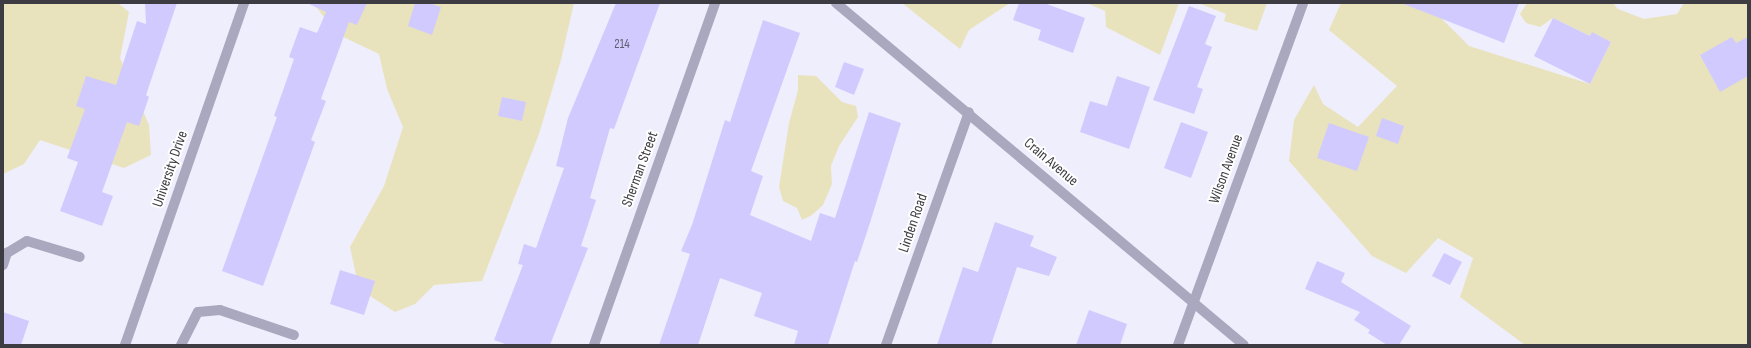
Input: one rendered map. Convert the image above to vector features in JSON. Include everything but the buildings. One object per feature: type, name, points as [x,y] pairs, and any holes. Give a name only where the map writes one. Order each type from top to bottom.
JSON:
[{"type":"street","name":"University Drive","points":[[125,345],[244,3]]},
{"type":"street","name":"Sherman Street","points":[[594,345],[715,3]]},
{"type":"street","name":"Crain Avenue","points":[[836,3],[969,112],[1244,345]]},
{"type":"street","name":"Wilson Avenue","points":[[1178,345],[1303,3]]},
{"type":"street","name":"Linden Road","points":[[886,345],[969,112]]},
{"type":"street","points":[[3,265],[8,253],[27,241],[80,257]]},
{"type":"street","points":[[181,345],[198,312],[220,310],[294,335]]},
{"type":"shaded area","points":[[3,3],[118,3],[129,12],[120,58],[149,125],[151,155],[124,168],[40,140],[24,164],[3,174]]},
{"type":"shaded area","points":[[313,3],[574,3],[561,60],[539,134],[482,281],[434,285],[415,304],[395,312],[359,289],[350,247],[384,186],[403,127],[387,89],[379,54],[337,34]]},
{"type":"shaded area","points":[[902,3],[1010,3],[969,30],[960,49]]},
{"type":"shaded area","points":[[1087,3],[1179,3],[1160,55],[1106,27],[1105,11]]},
{"type":"shaded area","points":[[1198,3],[1267,3],[1257,31],[1224,21],[1226,14]]},
{"type":"shaded area","points":[[1341,3],[1432,3],[1437,14],[1469,46],[1590,84],[1611,42],[1593,33],[1590,36],[1553,18],[1540,27],[1526,23],[1520,14],[1527,3],[1613,3],[1618,9],[1644,19],[1677,14],[1684,3],[1748,3],[1748,345],[1525,345],[1460,297],[1473,258],[1438,238],[1406,273],[1372,256],[1289,161],[1294,120],[1314,85],[1323,104],[1358,127],[1397,86],[1329,30]]},
{"type":"shaded area","points":[[798,75],[816,76],[842,102],[856,106],[858,117],[839,146],[831,166],[832,184],[823,205],[812,215],[802,220],[797,208],[783,201],[779,187],[789,123],[798,90]]}]
